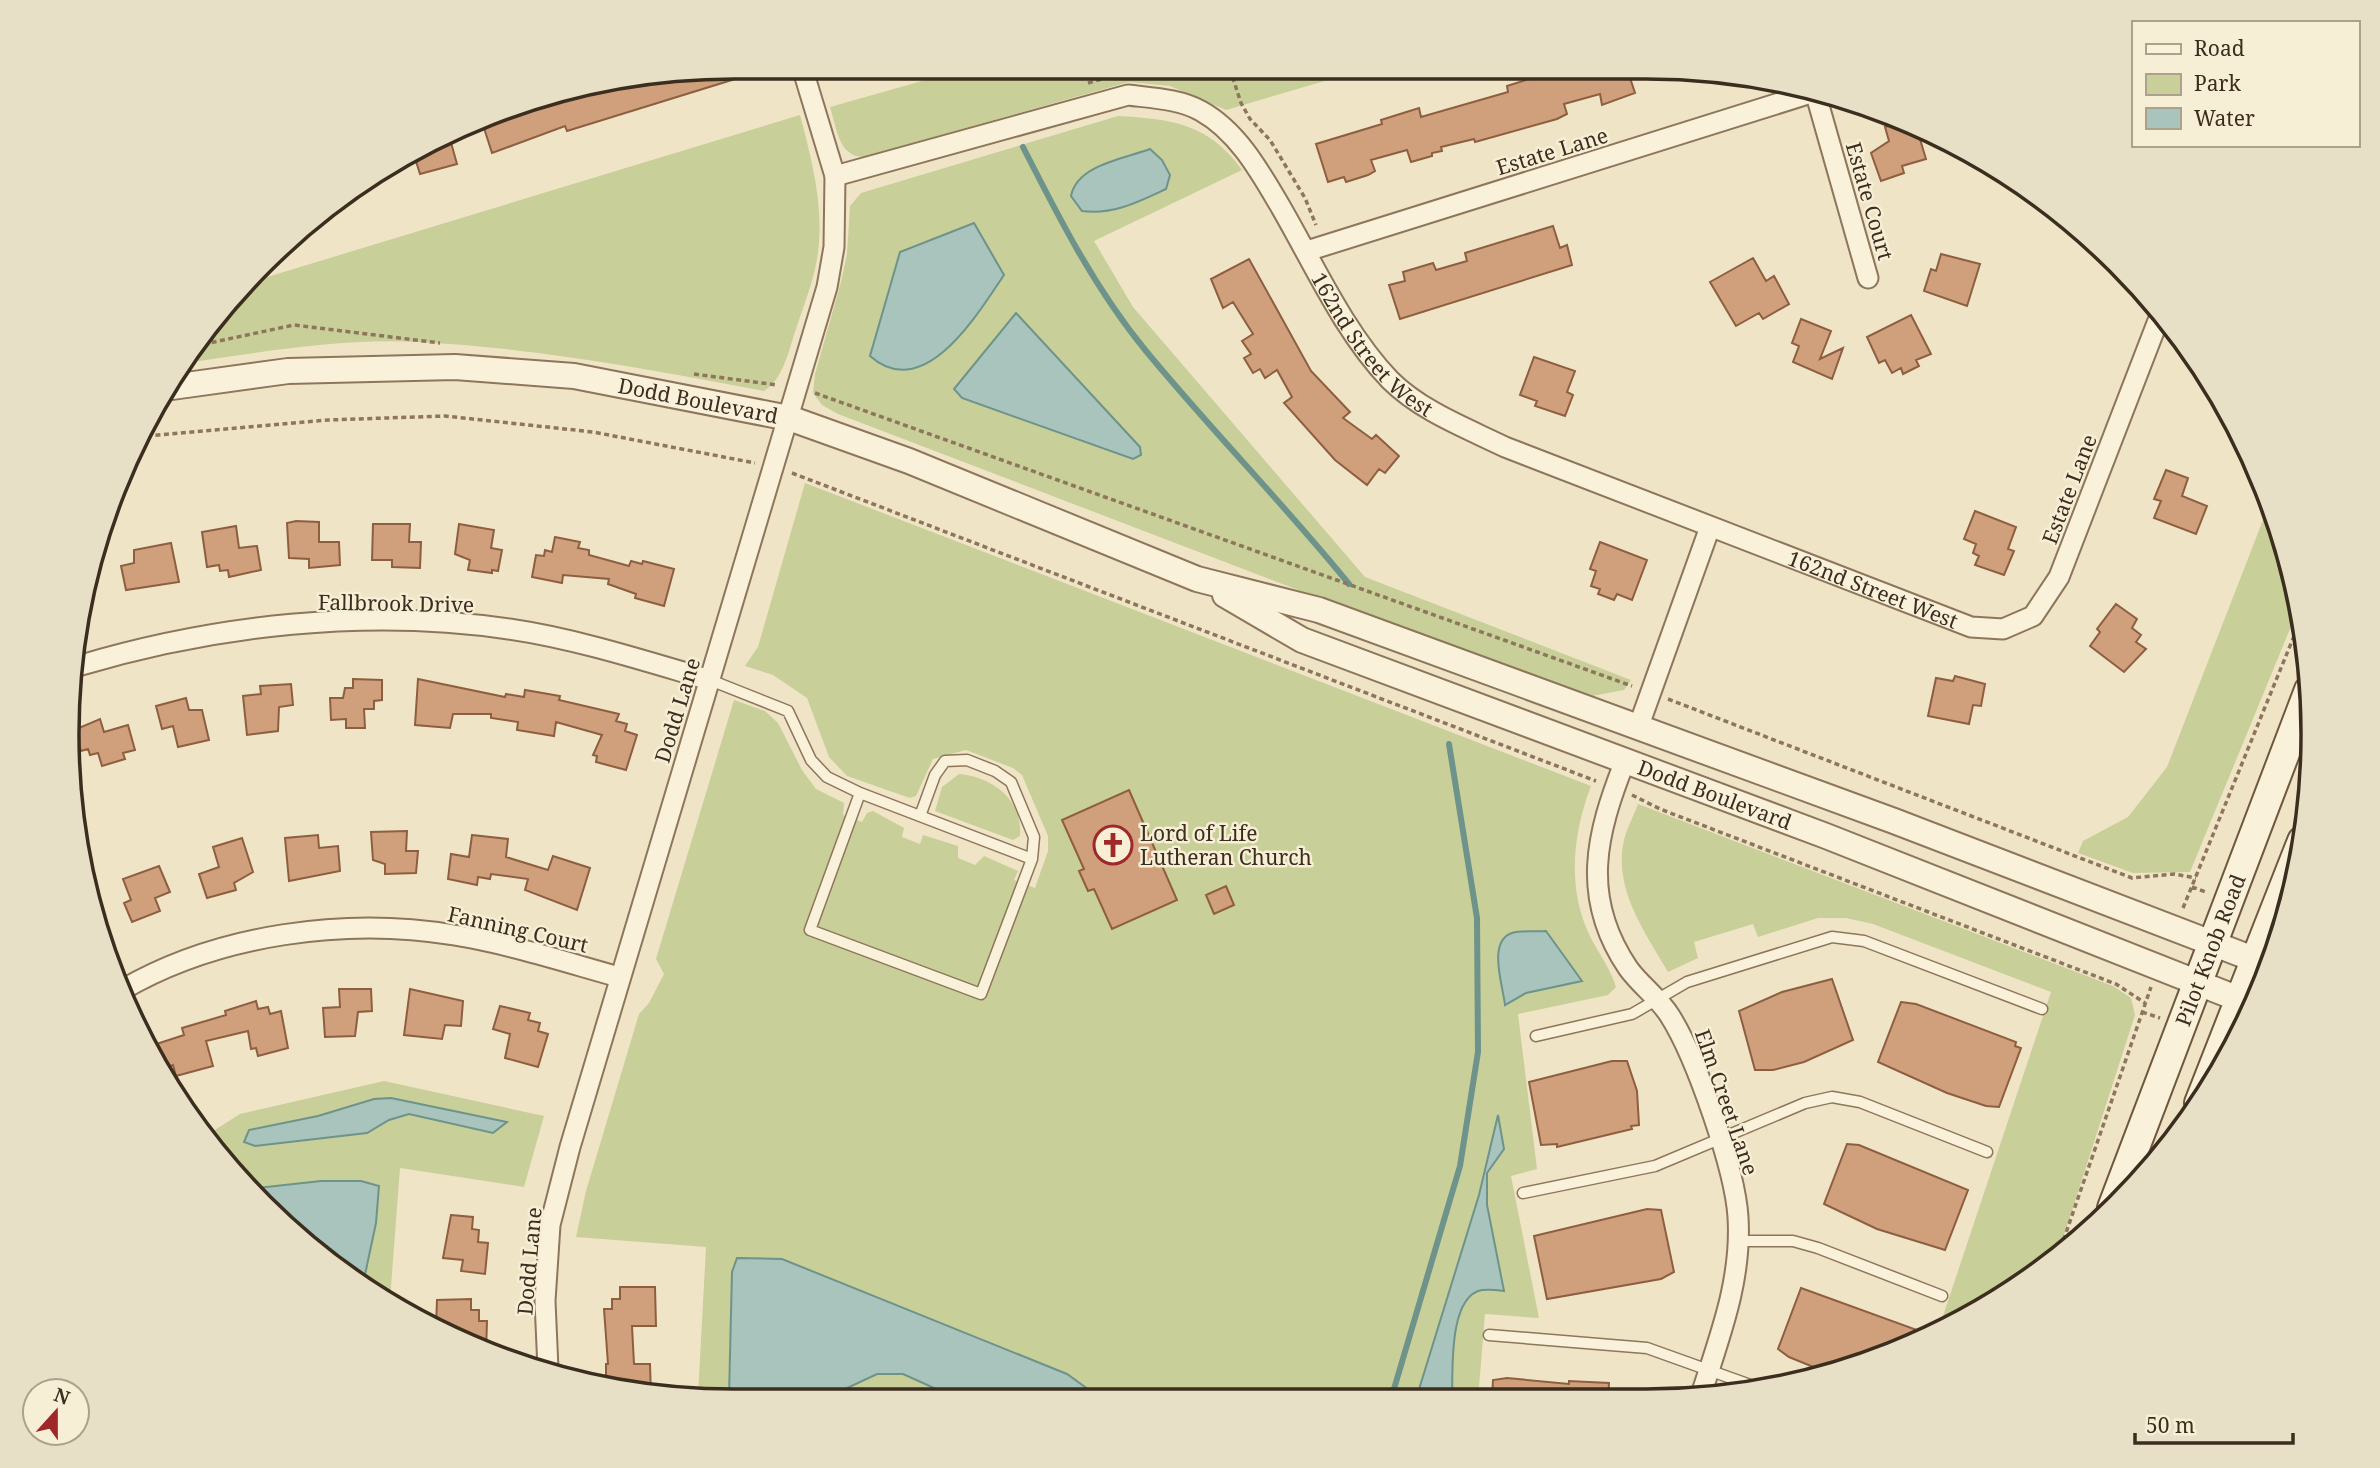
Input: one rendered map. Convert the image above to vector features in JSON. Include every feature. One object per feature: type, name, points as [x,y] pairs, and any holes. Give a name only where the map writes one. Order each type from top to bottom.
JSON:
[{"type":"main road","name":"Pilot Knob Road","points":[[2121,1185],[2300,712]]},
{"type":"street","name":"Dodd Lane","points":[[548,1362],[545,1301],[551,1225],[570,1146],[827,287],[834,247],[835,176],[806,79]]},
{"type":"street","name":"162nd Street West","points":[[835,176],[1128,95],[1164,99],[1200,110],[1226,130],[1257,166],[1316,248],[1362,345],[1392,381],[1432,411],[1505,447],[1971,627]]},
{"type":"street","name":"Estate Lane","points":[[1316,248],[1799,97]]},
{"type":"street","name":"Estate Court","points":[[1818,102],[1868,278]]},
{"type":"street","name":"Estate Lane","points":[[1971,627],[2003,629],[2033,616],[2059,577],[2157,324]]},
{"type":"street","name":"Dodd Boulevard","points":[[179,386],[288,371],[455,368],[574,376],[789,418],[909,461],[1197,579],[1302,640],[1826,836],[2244,1001]]},
{"type":"street","points":[[1638,728],[1710,527]]},
{"type":"street","name":"Dodd Boulevard","points":[[1197,579],[1319,610],[2260,962]]},
{"type":"street","name":"Fallbrook Drive","points":[[82,665],[193,637],[307,623],[393,621],[509,629],[617,653],[710,680]]},
{"type":"street","name":"Elm Creet Lane","points":[[1625,761],[1598,844],[1596,883],[1606,925],[1628,968],[1669,1014],[1688,1049],[1732,1177],[1738,1241],[1737,1268],[1730,1304],[1704,1387]]},
{"type":"street","name":"Fanning Court","points":[[130,987],[177,965],[225,948],[312,931],[358,929],[452,934],[525,950],[620,977]]},
{"type":"lane","points":[[710,680],[788,711],[811,760],[827,777],[860,793],[1032,859]]},
{"type":"lane","points":[[860,793],[810,930],[981,994],[1032,859],[1034,837],[1011,782],[986,767],[967,760],[945,761],[935,775],[920,816]]},
{"type":"lane","points":[[1536,1036],[1632,1014],[1687,982],[1807,942],[1832,937],[1864,942],[2042,1009]]},
{"type":"lane","points":[[1523,1194],[1655,1166],[1805,1103],[1832,1097],[1860,1102],[1987,1152]]},
{"type":"lane","points":[[1738,1241],[1793,1241],[1942,1296]]},
{"type":"lane","points":[[1489,1335],[1647,1348],[1743,1382]]},
{"type":"path","points":[[1233,79],[1241,103],[1250,119],[1270,140],[1305,198],[1316,248]]},
{"type":"path","points":[[151,436],[328,421],[445,416],[593,432],[774,468],[1615,786],[1660,810],[2116,984],[2145,1003]]},
{"type":"path","points":[[1671,700],[2132,878],[2174,874],[2196,878]]},
{"type":"green space","points":[[929,79],[1331,79],[1226,110],[1170,86],[1129,82],[863,157],[848,152],[843,146],[830,107]]},
{"type":"green space","points":[[800,115],[810,152],[820,230],[815,269],[787,358],[780,373],[764,391],[549,354],[418,342],[331,344],[195,362],[241,302],[264,278]]},
{"type":"green space","points":[[1118,116],[1173,122],[1203,133],[1242,170],[1094,241],[1133,307],[1365,577],[1631,680],[1624,690],[1592,696],[1455,650],[838,414],[822,405],[813,393],[815,374],[847,254],[850,206],[861,193]]},
{"type":"green space","points":[[805,483],[1591,786],[1580,822],[1575,879],[1582,916],[1616,987],[1608,995],[1518,1014],[1537,1169],[1511,1176],[1539,1318],[1485,1314],[1479,1389],[1452,1389],[1453,1354],[1458,1320],[1471,1295],[1482,1290],[1504,1290],[1487,1205],[1487,1172],[1504,1149],[1498,1117],[1479,1195],[1419,1389],[1088,1389],[1067,1374],[782,1259],[737,1258],[732,1272],[729,1389],[698,1388],[706,1247],[576,1237],[586,1191],[639,1014],[649,1003],[664,974],[656,959],[734,700],[765,711],[778,723],[802,770],[816,789],[844,803],[843,815],[862,822],[867,813],[873,811],[904,828],[902,837],[920,844],[923,835],[958,846],[958,858],[975,865],[984,856],[1018,871],[1014,880],[1035,888],[1048,851],[1048,836],[1022,775],[1013,768],[966,750],[933,759],[916,796],[910,798],[847,776],[829,757],[807,698],[773,675],[745,666],[758,647]]},
{"type":"green space","points":[[2264,518],[2279,564],[2292,624],[2190,872],[2133,873],[2078,853],[2083,841],[2128,817],[2167,767]]},
{"type":"green space","points":[[959,774],[983,780],[1003,792],[1016,811],[1020,836],[1013,840],[935,811],[942,787]]},
{"type":"green space","points":[[1638,804],[2113,986],[2131,998],[2135,1015],[2063,1240],[2010,1279],[1942,1319],[2051,992],[1873,924],[1846,918],[1818,918],[1758,937],[1753,924],[1694,942],[1698,958],[1668,972],[1641,926],[1627,893],[1622,858],[1627,831]]},
{"type":"green space","points":[[384,1081],[544,1116],[524,1187],[400,1168],[391,1292],[365,1275],[376,1208],[337,1182],[321,1181],[262,1187],[213,1131],[240,1114]],"holes":[[[391,1098],[493,1133],[409,1114],[389,1120],[367,1133],[318,1116],[374,1099]]]},
{"type":"green space","points":[[877,1374],[903,1374],[936,1389],[845,1389]]},
{"type":"water","points":[[1150,149],[1162,160],[1170,175],[1166,189],[1115,209],[1082,211],[1071,196],[1082,177],[1103,165]]},
{"type":"water","points":[[974,223],[1004,275],[964,331],[929,362],[910,369],[890,368],[870,356],[900,252]]},
{"type":"water","points":[[1016,313],[1140,447],[1141,455],[1133,459],[962,398],[954,389]]},
{"type":"water","points":[[1546,931],[1582,981],[1526,993],[1505,1005],[1498,965],[1500,945],[1504,938],[1512,933]]},
{"type":"water","points":[[391,1098],[507,1122],[493,1133],[409,1114],[389,1120],[367,1133],[255,1146],[244,1142],[249,1130],[318,1116],[374,1099]]},
{"type":"water","points":[[1498,1115],[1504,1149],[1487,1173],[1487,1205],[1504,1291],[1482,1290],[1471,1295],[1463,1306],[1455,1337],[1452,1389],[1419,1389],[1479,1195]]},
{"type":"water","points":[[321,1181],[361,1181],[379,1186],[376,1223],[365,1275],[302,1227],[262,1187]]},
{"type":"water","points":[[737,1258],[782,1259],[1067,1374],[1088,1389],[936,1389],[903,1374],[877,1374],[845,1389],[729,1389],[732,1272]]},
{"type":"building","points":[[735,79],[567,131],[565,126],[492,153],[484,129],[564,101],[648,84]]},
{"type":"building","points":[[1529,79],[1630,79],[1635,93],[1602,105],[1600,94],[1564,104],[1567,114],[1557,119],[1475,142],[1474,139],[1441,147],[1442,151],[1432,153],[1432,156],[1411,162],[1407,150],[1371,160],[1375,171],[1368,175],[1346,182],[1344,177],[1328,182],[1316,144],[1382,124],[1381,120],[1419,108],[1421,117],[1508,92],[1507,86]]},
{"type":"building","points":[[1889,126],[1920,139],[1926,159],[1902,166],[1904,173],[1881,181],[1871,153],[1889,141],[1885,127]]},
{"type":"building","points":[[451,143],[457,164],[420,174],[416,161]]},
{"type":"building","points":[[1553,226],[1560,248],[1567,245],[1572,265],[1400,319],[1389,285],[1405,281],[1403,272],[1433,263],[1436,270],[1467,261],[1465,253]]},
{"type":"building","points":[[1941,254],[1980,264],[1967,306],[1924,291],[1931,269],[1936,271]]},
{"type":"building","points":[[1753,258],[1766,281],[1774,276],[1789,304],[1763,319],[1759,313],[1736,326],[1710,282]]},
{"type":"building","points":[[1249,259],[1311,371],[1350,412],[1343,418],[1372,439],[1376,435],[1399,456],[1385,473],[1379,469],[1367,485],[1335,460],[1284,403],[1292,397],[1277,370],[1265,378],[1260,369],[1253,373],[1244,358],[1251,354],[1242,341],[1253,334],[1233,302],[1223,308],[1211,279]]},
{"type":"building","points":[[1911,315],[1931,354],[1916,360],[1919,366],[1903,374],[1901,368],[1892,373],[1885,360],[1879,363],[1867,337]]},
{"type":"building","points":[[1801,319],[1831,331],[1820,359],[1843,348],[1832,379],[1793,362],[1799,346],[1792,343]]},
{"type":"building","points":[[1534,357],[1575,371],[1567,392],[1573,395],[1565,416],[1535,406],[1537,401],[1520,395]]},
{"type":"building","points":[[2166,470],[2188,478],[2182,496],[2207,506],[2196,534],[2154,518],[2161,501],[2154,499]]},
{"type":"building","points":[[1975,511],[2016,527],[2008,549],[2014,551],[2004,575],[1975,565],[1979,556],[1973,553],[1976,544],[1964,539]]},
{"type":"building","points":[[319,522],[319,542],[339,542],[340,565],[309,568],[309,559],[289,558],[287,523]]},
{"type":"building","points":[[373,524],[410,524],[409,542],[421,542],[420,568],[392,567],[392,560],[372,560]]},
{"type":"building","points":[[459,524],[494,530],[491,548],[502,550],[498,571],[492,570],[492,573],[468,570],[470,560],[455,554]]},
{"type":"building","points":[[236,526],[239,548],[257,546],[261,570],[229,577],[228,570],[220,571],[219,565],[207,567],[202,532]]},
{"type":"building","points":[[555,537],[580,542],[578,548],[589,550],[589,555],[629,566],[631,561],[642,564],[643,561],[674,569],[664,606],[635,598],[636,594],[608,584],[609,579],[563,575],[562,583],[532,577],[536,555],[544,556],[545,550],[552,552]]},
{"type":"building","points":[[1600,542],[1647,560],[1632,600],[1617,594],[1614,600],[1598,594],[1600,589],[1591,586],[1596,571],[1590,569]]},
{"type":"building","points":[[171,543],[179,582],[126,590],[121,566],[134,563],[134,550]]},
{"type":"building","points":[[2116,604],[2137,619],[2132,628],[2141,635],[2136,642],[2146,649],[2124,672],[2090,646],[2100,632],[2097,629]]},
{"type":"building","points":[[1955,676],[1985,684],[1981,706],[1973,705],[1969,724],[1928,716],[1936,678],[1953,681]]},
{"type":"building","points":[[353,679],[382,680],[382,700],[374,701],[374,709],[364,709],[365,728],[346,728],[346,719],[331,720],[330,698],[343,698],[345,688],[353,688]]},
{"type":"building","points":[[418,679],[505,697],[506,694],[524,697],[525,690],[560,696],[559,700],[619,714],[616,721],[627,724],[625,731],[637,735],[626,770],[596,762],[597,756],[593,755],[602,735],[556,722],[554,736],[517,730],[518,722],[491,718],[491,714],[453,714],[450,728],[415,725]]},
{"type":"building","points":[[291,684],[293,705],[279,707],[278,731],[247,735],[243,696],[261,694],[260,686]]},
{"type":"building","points":[[186,698],[189,710],[202,710],[209,740],[178,747],[173,726],[162,729],[156,706]]},
{"type":"building","points":[[100,719],[104,732],[128,725],[135,750],[123,753],[125,759],[102,766],[98,753],[90,755],[88,749],[81,751],[79,728]]},
{"type":"building","name":"Lord of Life Lutheran Church","points":[[1129,790],[1177,900],[1112,929],[1094,889],[1088,891],[1079,871],[1084,869],[1062,820]]},
{"type":"building","points":[[407,831],[406,851],[418,851],[416,873],[385,874],[385,864],[373,860],[371,832]]},
{"type":"building","points":[[318,835],[319,848],[338,846],[340,871],[289,881],[285,838]]},
{"type":"building","points":[[472,835],[508,839],[506,857],[548,870],[553,856],[590,868],[577,910],[525,890],[528,879],[491,874],[490,879],[478,877],[477,885],[448,879],[451,854],[469,857]]},
{"type":"building","points":[[242,838],[253,872],[234,883],[236,890],[207,898],[199,874],[219,867],[213,847]]},
{"type":"building","points":[[159,866],[170,892],[155,898],[160,911],[132,922],[124,903],[131,900],[123,879]]},
{"type":"building","points":[[1226,886],[1234,905],[1214,914],[1206,895]]},
{"type":"building","points":[[1832,979],[1853,1040],[1804,1062],[1773,1070],[1755,1070],[1739,1011],[1782,992]]},
{"type":"building","points":[[339,989],[371,989],[372,1011],[358,1012],[355,1036],[325,1037],[323,1008],[340,1007]]},
{"type":"building","points":[[410,989],[463,1001],[461,1026],[445,1025],[442,1039],[404,1035]]},
{"type":"building","points":[[256,1001],[258,1009],[268,1007],[270,1014],[281,1011],[288,1048],[258,1056],[256,1048],[251,1049],[248,1031],[206,1041],[213,1066],[176,1076],[173,1065],[170,1066],[157,1044],[184,1035],[182,1028],[226,1015],[225,1011]]},
{"type":"building","points":[[1901,1002],[1916,1004],[2016,1042],[2015,1046],[2021,1048],[1999,1107],[1986,1106],[1947,1093],[1878,1062]]},
{"type":"building","points":[[500,1006],[530,1013],[528,1020],[540,1023],[538,1031],[548,1034],[538,1067],[505,1058],[510,1034],[493,1029]]},
{"type":"building","points":[[1612,1061],[1627,1061],[1637,1091],[1639,1125],[1557,1147],[1557,1144],[1541,1145],[1529,1082]]},
{"type":"building","points":[[1847,1144],[1859,1145],[1968,1190],[1945,1250],[1877,1229],[1824,1204]]},
{"type":"building","points":[[1647,1209],[1661,1210],[1674,1272],[1661,1279],[1547,1299],[1534,1236]]},
{"type":"building","points":[[451,1215],[473,1217],[472,1229],[479,1230],[478,1242],[488,1243],[485,1274],[461,1271],[463,1260],[443,1258]]},
{"type":"building","points":[[620,1287],[655,1287],[656,1326],[632,1326],[634,1364],[650,1364],[651,1384],[606,1377],[608,1364],[604,1309],[612,1309],[612,1299],[620,1299]]},
{"type":"building","points":[[1801,1288],[1917,1330],[1814,1367],[1789,1357],[1778,1349]]},
{"type":"building","points":[[471,1299],[471,1310],[479,1310],[479,1321],[487,1321],[486,1340],[436,1318],[437,1300]]},
{"type":"building","points":[[1507,1378],[1569,1384],[1569,1381],[1609,1383],[1609,1389],[1493,1389],[1493,1380]]},
{"type":"waterway","points":[[1023,147],[1050,200],[1110,303],[1171,381],[1349,584]]},
{"type":"waterway","points":[[1394,1389],[1460,1166],[1478,1052],[1477,918],[1449,744]]},
{"type":"place","name":"Lord of Life Lutheran Church","points":[[1113,845]]}]
